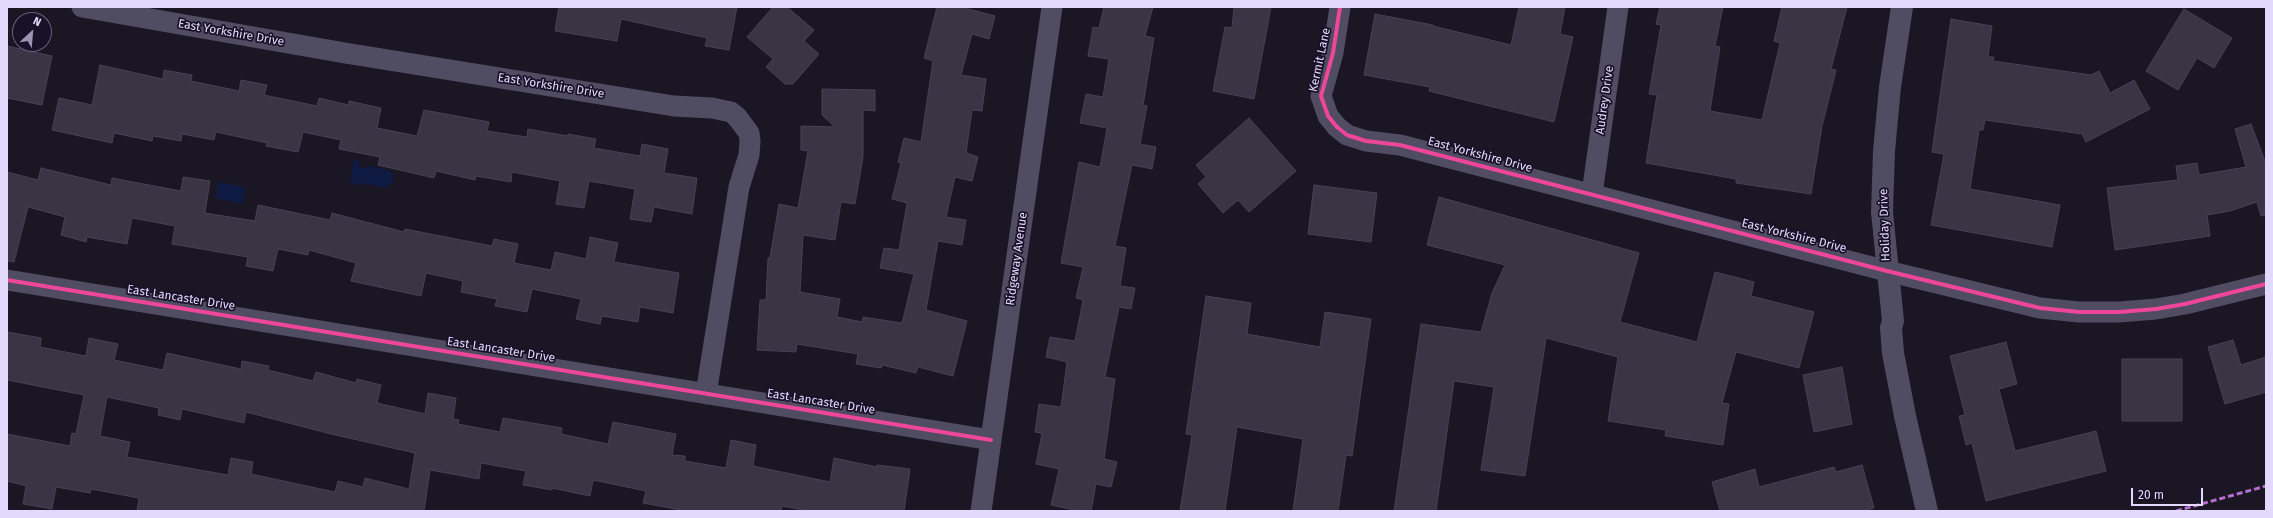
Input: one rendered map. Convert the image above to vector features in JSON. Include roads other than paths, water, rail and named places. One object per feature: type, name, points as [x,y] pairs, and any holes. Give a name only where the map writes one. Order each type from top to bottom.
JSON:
[{"type":"street","name":"East Yorkshire Drive","points":[[82,7],[674,106],[712,108],[731,112],[737,116],[749,133],[750,148],[739,187],[706,394]]},
{"type":"street","name":"Ridgeway Avenue","points":[[981,511],[1052,7]]},
{"type":"street","name":"Kermit Lane","points":[[1328,116],[1321,96],[1333,53],[1340,7]]},
{"type":"street","name":"Audrey Drive","points":[[1592,194],[1618,7]]},
{"type":"street","name":"Holiday Drive","points":[[1902,7],[1890,86],[1884,151],[1882,212],[1893,321],[1891,328],[1893,353],[1905,416],[1927,511]]},
{"type":"street","name":"East Yorkshire Drive","points":[[1328,116],[1347,135],[1366,141],[1400,145],[1887,271],[2040,308],[2079,312],[2119,312],[2156,309],[2185,304],[2266,284]]},
{"type":"street","name":"East Lancaster Drive","points":[[7,280],[991,440]]},
{"type":"water","points":[[354,160],[360,161],[359,167],[367,168],[368,166],[391,171],[391,174],[394,175],[392,185],[388,184],[388,188],[361,183],[360,186],[353,184],[350,182]]},
{"type":"water","points":[[218,182],[245,187],[242,204],[215,198]]}]
